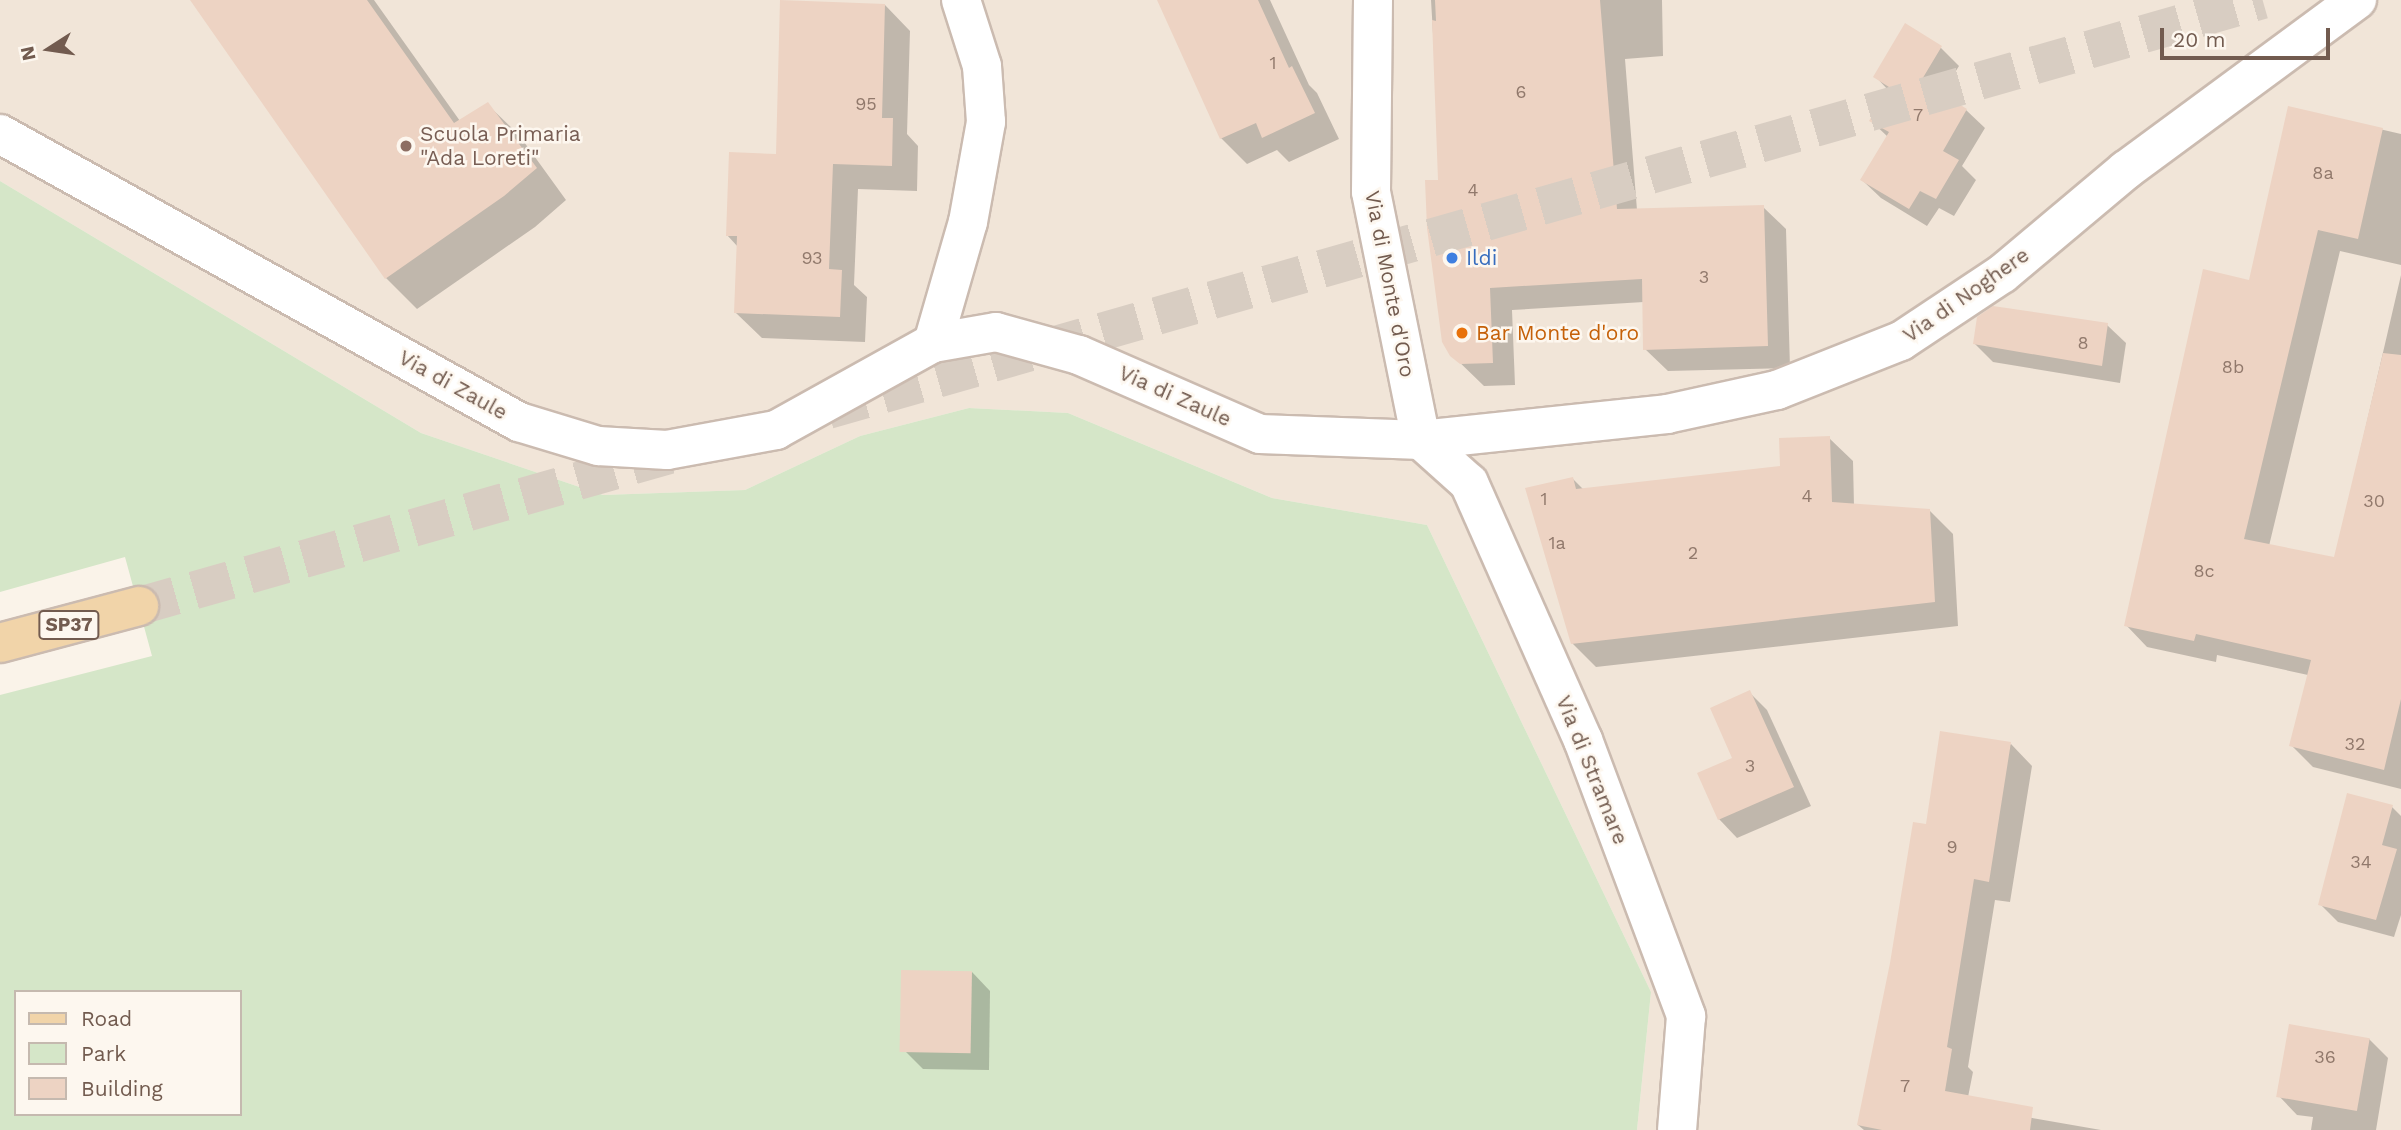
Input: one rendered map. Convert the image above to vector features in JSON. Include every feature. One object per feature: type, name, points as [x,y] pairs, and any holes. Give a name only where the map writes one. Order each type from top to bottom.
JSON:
[{"type":"main road","name":"SP37","points":[[0,643],[139,606]]},
{"type":"street","points":[[933,344],[968,222],[986,122],[982,66],[961,0]]},
{"type":"street","name":"Via di Monte d'Oro","points":[[1373,0],[1371,192],[1421,440]]},
{"type":"street","name":"Via di Noghere","points":[[1421,440],[1667,414],[1777,390],[1901,341],[2003,274],[2126,170],[2357,0]]},
{"type":"street","name":"Via di Zaule","points":[[0,134],[519,422],[598,446],[667,450],[776,430],[933,344],[996,332],[1079,355],[1260,434],[1421,440]]},
{"type":"street","name":"Via di Stramare","points":[[1421,440],[1469,483],[1583,740],[1686,1016],[1677,1130]]},
{"type":"shaded area","points":[[0,0],[2401,0],[2401,1130],[1637,1130],[1651,992],[1427,525],[1272,498],[1068,413],[969,408],[860,436],[745,490],[603,495],[421,433],[0,181]]},
{"type":"green space","points":[[0,181],[421,433],[603,495],[745,490],[860,436],[969,408],[1068,413],[1272,498],[1427,525],[1651,992],[1637,1130],[0,1130],[0,695],[152,656],[125,557],[0,592]]},
{"type":"building","name":"Scuola Primaria \"Ada Loreti\"","points":[[190,0],[367,0],[454,123],[488,102],[537,168],[504,196],[385,279]]},
{"type":"building","points":[[780,0],[885,4],[882,118],[893,118],[892,166],[833,164],[829,269],[842,270],[840,317],[734,313],[737,236],[726,236],[729,152],[776,154]]},
{"type":"building","points":[[1157,0],[1258,0],[1289,68],[1292,66],[1315,113],[1262,138],[1256,123],[1220,139]]},
{"type":"building","points":[[1435,0],[1600,0],[1617,209],[1764,205],[1768,346],[1643,350],[1642,279],[1490,288],[1493,363],[1460,364],[1450,356],[1442,342],[1427,228],[1425,180],[1438,180],[1432,20],[1436,21]]},
{"type":"building","points":[[1905,23],[1942,46],[1921,81],[1967,109],[1943,151],[1959,160],[1936,199],[1920,191],[1909,209],[1860,180],[1889,132],[1869,121],[1889,87],[1873,77]]},
{"type":"building","points":[[2288,106],[2383,128],[2358,239],[2318,230],[2244,539],[2334,557],[2383,353],[2401,355],[2401,699],[2384,770],[2289,746],[2311,660],[2196,634],[2194,641],[2124,626],[2203,269],[2249,280]]},
{"type":"building","points":[[1993,306],[2108,323],[2102,366],[1973,344],[1977,317]]},
{"type":"building","points":[[1830,436],[1832,502],[1930,509],[1935,602],[1571,644],[1525,488],[1573,477],[1576,489],[1780,466],[1779,438]]},
{"type":"building","points":[[1750,690],[1794,787],[1718,820],[1697,773],[1732,758],[1710,708]]},
{"type":"building","points":[[1940,731],[2011,742],[1989,882],[1974,879],[1947,1047],[1952,1049],[1945,1091],[2033,1107],[2030,1130],[1882,1130],[1857,1125],[1890,963],[1913,822],[1926,824]]},
{"type":"building","points":[[2347,793],[2393,805],[2382,845],[2397,849],[2376,920],[2318,905]]},
{"type":"building","points":[[901,970],[972,971],[971,1053],[900,1052]]},
{"type":"building","points":[[2289,1024],[2370,1038],[2357,1111],[2276,1097]]},
{"type":"tunnel","points":[[828,410],[2263,0]]},
{"type":"tunnel","points":[[139,606],[676,453]]},
{"type":"place","name":"Scuola Primaria \"Ada Loreti\"","points":[[406,146]]},
{"type":"place","name":"Ildi","points":[[1452,258]]},
{"type":"place","name":"Bar Monte d'oro","points":[[1462,333]]}]
